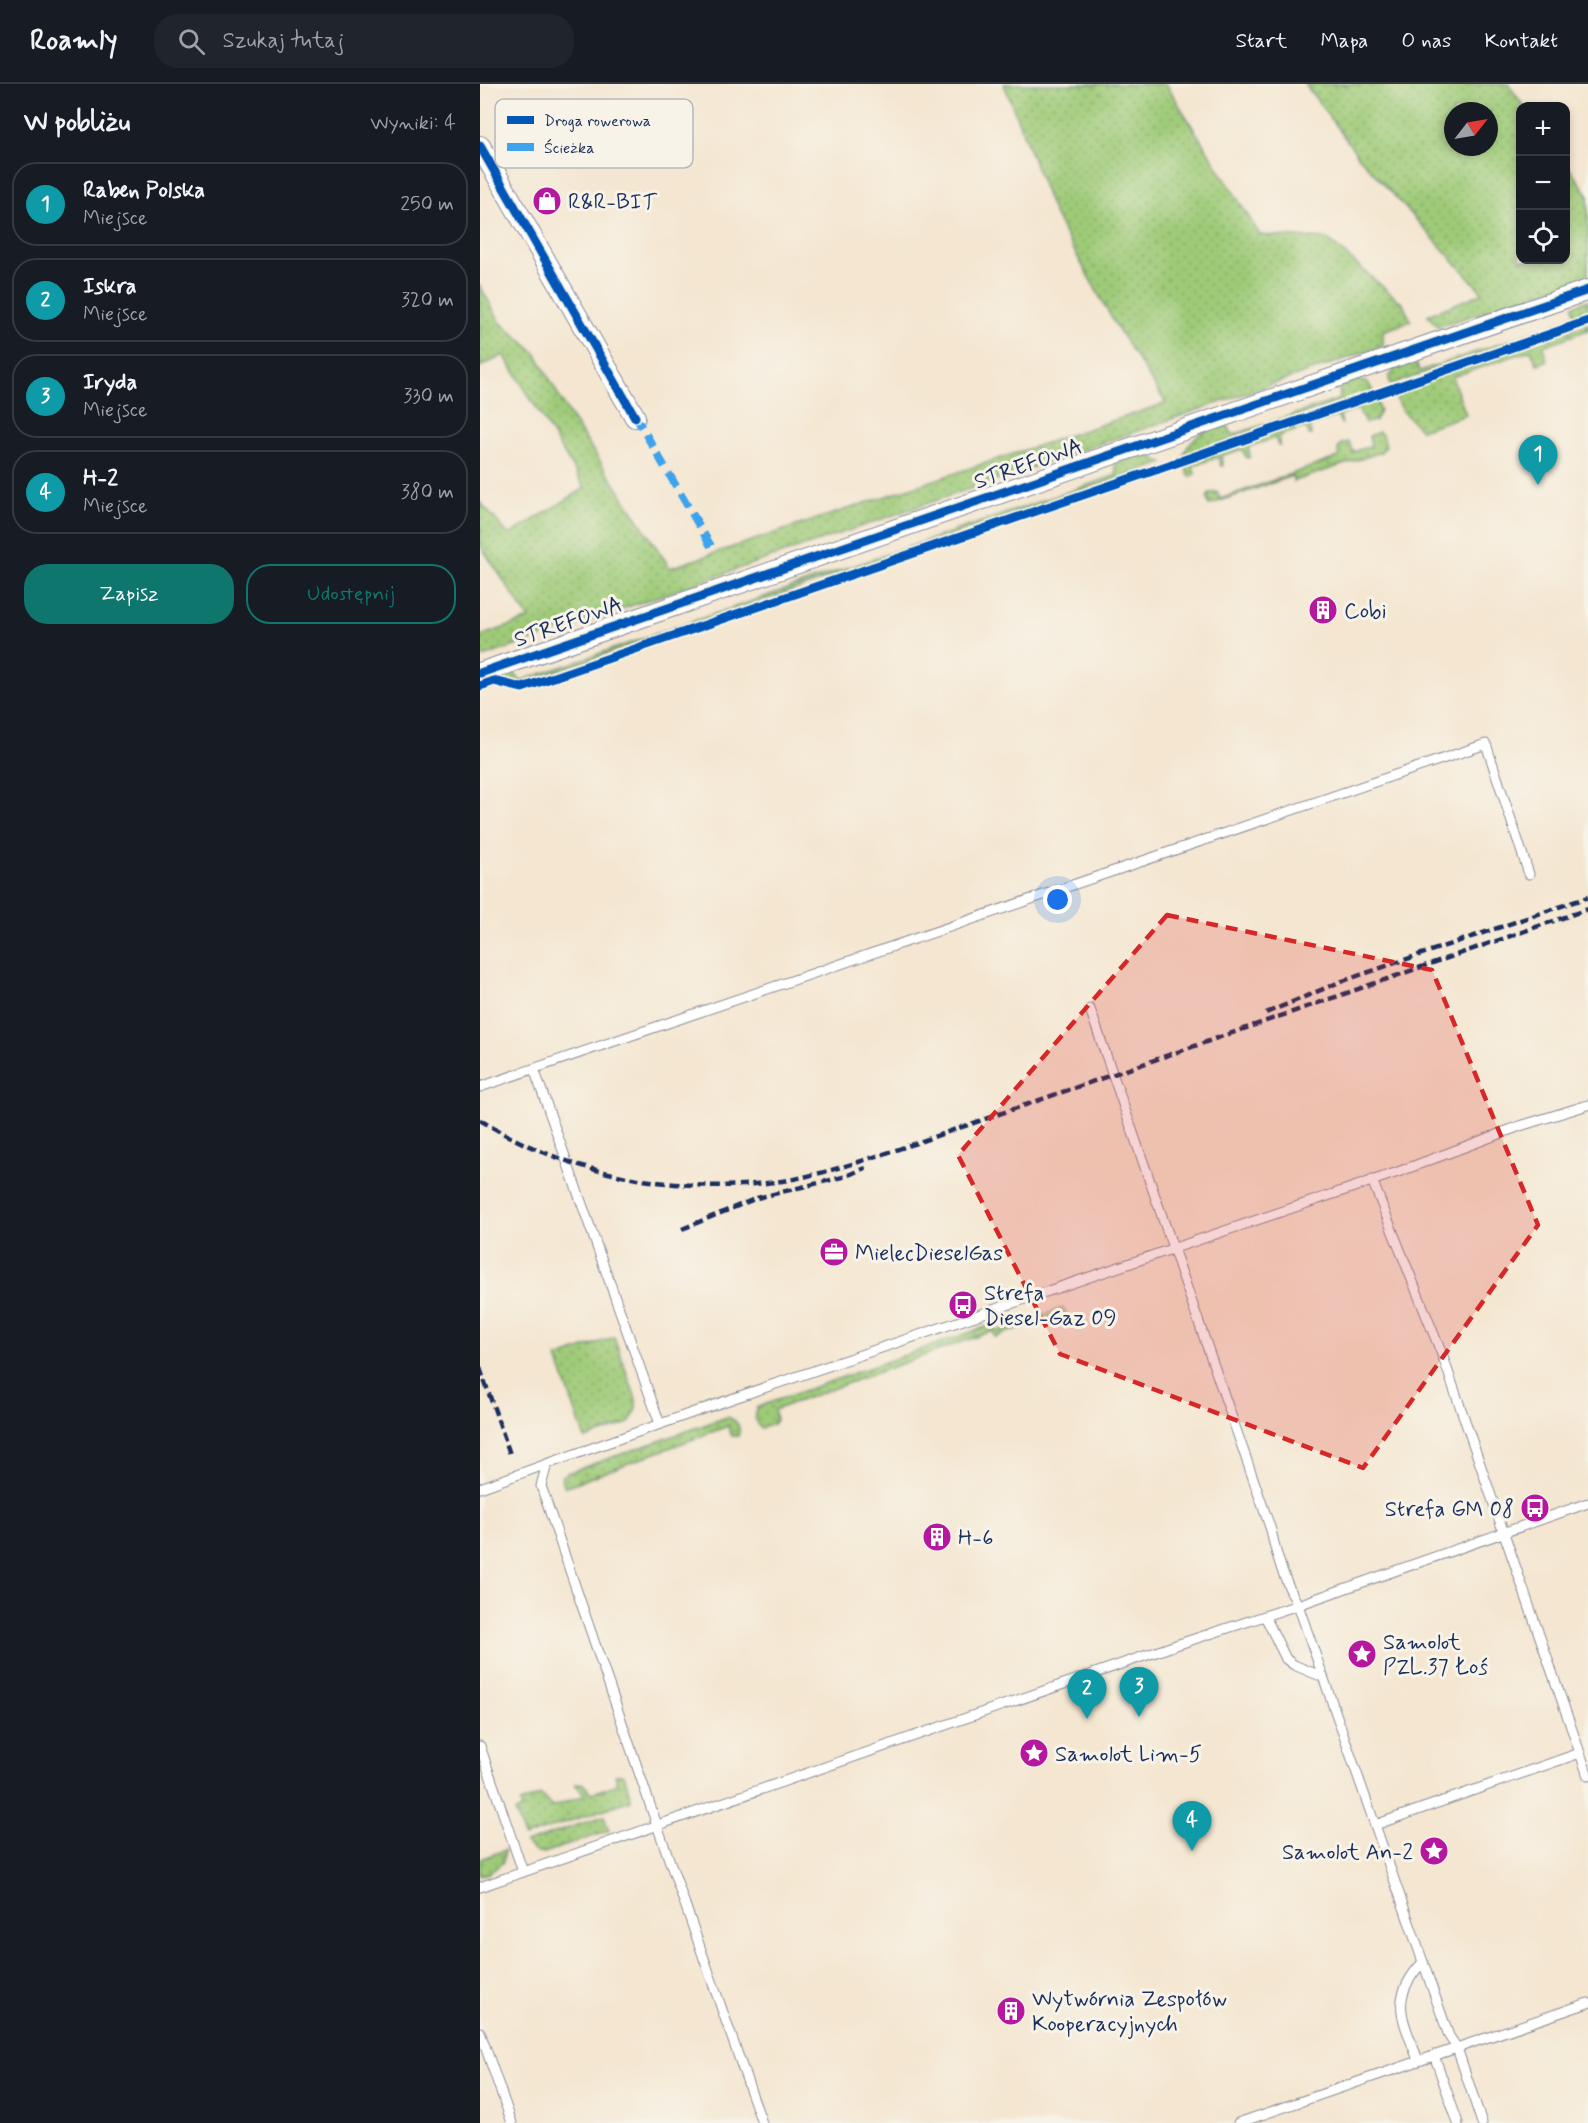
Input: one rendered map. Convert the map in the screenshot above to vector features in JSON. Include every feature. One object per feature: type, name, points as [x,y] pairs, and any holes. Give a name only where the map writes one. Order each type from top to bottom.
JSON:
[{"type":"street","points":[[480,146],[635,417]]},
{"type":"street","name":"STREFOWA","points":[[480,672],[1588,290]]},
{"type":"lane","points":[[480,1088],[1486,744],[1529,874]]},
{"type":"lane","points":[[1090,1009],[1271,1530],[1288,1586],[1298,1605],[1449,2036],[1457,2048],[1482,2123]]},
{"type":"lane","points":[[534,1069],[660,1424]]},
{"type":"lane","points":[[480,1488],[1372,1180],[1520,1126],[1588,1105]]},
{"type":"lane","points":[[1372,1180],[1443,1357],[1588,1776]]},
{"type":"lane","points":[[548,1464],[541,1486],[762,2123]]},
{"type":"lane","points":[[480,1887],[1588,1503]]},
{"type":"lane","points":[[1265,1616],[1286,1659],[1294,1665],[1323,1677]]},
{"type":"lane","points":[[480,1746],[523,1872]]},
{"type":"lane","points":[[1375,1825],[1580,1753]]},
{"type":"lane","points":[[1418,2060],[1402,2014],[1401,2004],[1404,1989],[1423,1962]]},
{"type":"lane","points":[[1238,2123],[1588,2003]]},
{"type":"lane","points":[[480,2032],[512,2123]]},
{"type":"lane","points":[[1434,2055],[1458,2123]]},
{"type":"highlighted area","points":[[1167,915],[1432,970],[1538,1225],[1363,1468],[1060,1354],[958,1155]]},
{"type":"green space","points":[[1004,84],[1166,84],[1260,235],[1327,239],[1403,304],[1411,321],[1383,331],[1383,346],[480,658],[480,636],[529,619],[480,545],[480,502],[509,535],[585,488],[504,355],[480,367],[480,286],[501,323],[535,352],[567,411],[670,568],[1166,403],[1116,326],[1054,214]]},
{"type":"green space","points":[[1305,84],[1508,84],[1521,102],[1516,102],[1516,264],[1570,264],[1570,169],[1588,194],[1588,277],[1438,327],[1427,315],[1483,293],[1359,157]]},
{"type":"green space","points":[[1588,300],[1588,317],[1390,385],[1389,377],[1396,367],[1414,361],[1420,371],[1575,318],[1573,306]]},
{"type":"green space","points":[[1588,324],[1588,330],[1543,346],[1547,361],[1537,364],[1531,350],[1452,377],[1466,415],[1421,430],[1402,411],[1393,391]]},
{"type":"green space","points":[[1357,380],[1368,383],[1373,391],[1184,456],[1190,443],[1206,431],[1227,425],[1233,435],[1340,399],[1339,387]]},
{"type":"green space","points":[[1375,397],[1380,411],[1375,421],[1365,423],[1358,409],[1340,415],[1342,425],[1337,416],[1310,426],[1311,435],[1306,427],[1279,436],[1280,446],[1275,438],[1248,447],[1249,458],[1242,449],[1221,456],[1223,466],[1218,457],[1193,466],[1195,474],[1192,476],[1189,476],[1184,463]]},
{"type":"green space","points":[[1379,432],[1386,446],[1381,452],[1294,481],[1292,476],[1209,505],[1207,498],[1210,493],[1217,492],[1220,499],[1339,457],[1338,449],[1342,444],[1349,442],[1353,452],[1371,446],[1369,436]]},
{"type":"green space","points":[[1138,455],[1149,456],[1163,463],[520,684],[494,677],[513,671],[520,681],[1117,475],[1116,463]]},
{"type":"green space","points":[[1063,1308],[1066,1316],[1060,1321],[1050,1317],[995,1337],[992,1331],[774,1410],[776,1420],[773,1424],[761,1428],[756,1421],[757,1407],[988,1326],[998,1331]]},
{"type":"green space","points":[[614,1337],[636,1399],[636,1411],[629,1423],[585,1439],[557,1358]]},
{"type":"green space","points":[[727,1417],[737,1424],[738,1436],[732,1436],[728,1426],[565,1487],[561,1476],[567,1473]]},
{"type":"green space","points":[[622,1774],[625,1777],[631,1800],[524,1837],[515,1812],[522,1809],[520,1803],[541,1795],[552,1807],[585,1795],[575,1784],[582,1783],[592,1793],[618,1784],[615,1775]]},
{"type":"green space","points":[[604,1816],[609,1831],[544,1853],[537,1853],[525,1843]]},
{"type":"green space","points":[[505,1850],[503,1862],[491,1872],[480,1876],[480,1859]]},
{"type":"railway","points":[[1266,1013],[1340,982],[1588,897]]},
{"type":"railway","points":[[480,1120],[550,1155],[625,1177],[703,1186],[782,1181],[839,1168],[896,1150],[1588,909]]},
{"type":"railway","points":[[682,1229],[757,1198],[843,1177],[866,1168]]},
{"type":"railway","points":[[480,1368],[511,1457]]},
{"type":"marked path","points":[[634,414],[715,553]]},
{"type":"cycle path","points":[[480,146],[635,417]]},
{"type":"cycle path","points":[[480,673],[1588,290]]},
{"type":"cycle path","points":[[480,686],[494,681],[522,688],[1588,321]]},
{"type":"place","name":"R&R-BIT","points":[[547,201]]},
{"type":"place","name":"Raben Polska","points":[[1538,485]]},
{"type":"place","name":"Cobi","points":[[1323,610]]},
{"type":"place","name":"MielecDieselGas","points":[[834,1252]]},
{"type":"place","name":"Strefa Diesel-Gaz 09","points":[[963,1305]]},
{"type":"place","name":"Strefa GM 08","points":[[1535,1508]]},
{"type":"place","name":"H-6","points":[[937,1537]]},
{"type":"place","name":"Samolot PZL.37 Łoś","points":[[1362,1654]]},
{"type":"place","name":"Iryda","points":[[1139,1717]]},
{"type":"place","name":"Iskra","points":[[1087,1719]]},
{"type":"place","name":"Samolot Lim-5","points":[[1034,1753]]},
{"type":"place","name":"H-2","points":[[1192,1851]]},
{"type":"place","name":"Samolot An-2","points":[[1434,1851]]},
{"type":"place","name":"Wytwórnia Zespołów Kooperacyjnych","points":[[1011,2011]]}]
